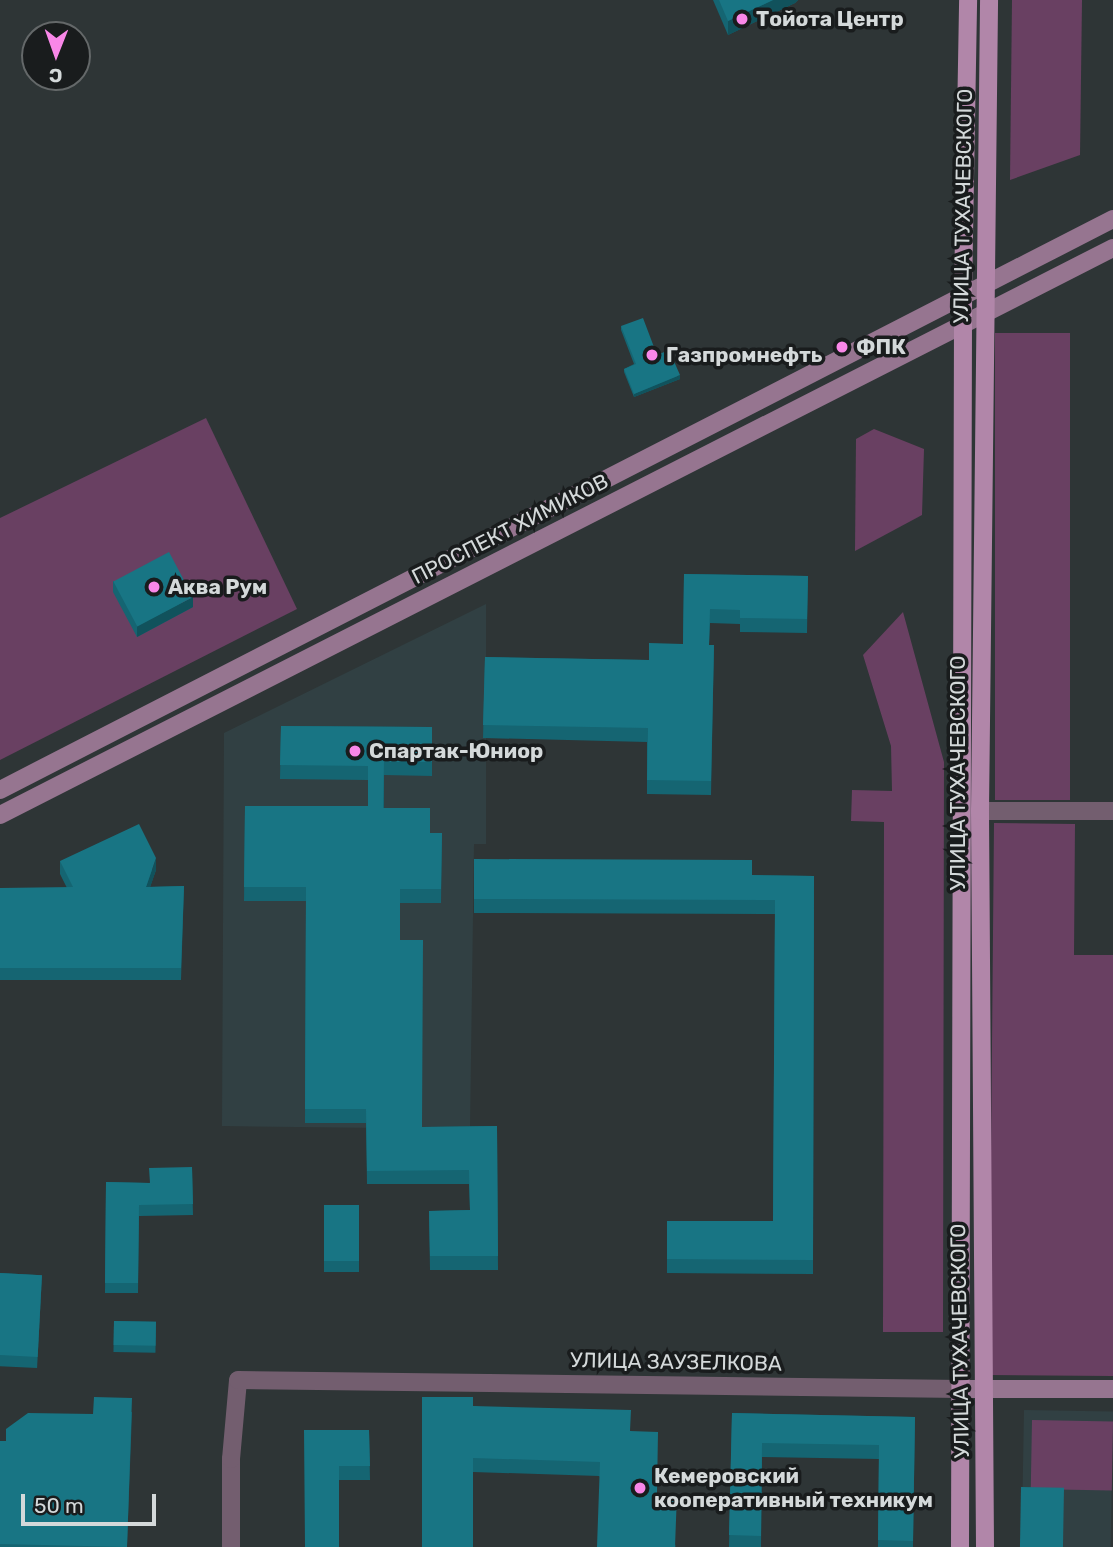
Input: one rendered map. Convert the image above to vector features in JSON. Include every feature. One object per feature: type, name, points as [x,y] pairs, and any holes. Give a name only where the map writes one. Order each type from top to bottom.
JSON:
[{"type":"main road","name":"УЛИЦА ТУХАЧЕВСКОГО","points":[[960,1547],[963,293],[968,0]]},
{"type":"main road","name":"УЛИЦА ТУХАЧЕВСКОГО","points":[[985,1547],[980,811],[989,0]]},
{"type":"main road","name":"ПРОСПЕКТ ХИМИКОВ","points":[[0,790],[963,293],[1113,219]]},
{"type":"main road","name":"ПРОСПЕКТ ХИМИКОВ","points":[[0,815],[1113,248]]},
{"type":"main road","name":"УЛИЦА ЗАУЗЕЛКОВА","points":[[961,1389],[1113,1389]]},
{"type":"street","points":[[980,811],[1113,811]]},
{"type":"street","name":"УЛИЦА ЗАУЗЕЛКОВА","points":[[231,1547],[231,1459],[238,1380],[961,1389]]},
{"type":"shaded area","points":[[1012,0],[1082,0],[1080,155],[1010,180]]},
{"type":"shaded area","points":[[995,333],[1070,333],[1070,800],[995,800]]},
{"type":"shaded area","points":[[206,418],[297,609],[0,760],[0,518]]},
{"type":"shaded area","points":[[874,429],[924,449],[922,515],[855,551],[856,439]]},
{"type":"shaded area","points":[[486,604],[486,844],[474,844],[470,1129],[222,1126],[224,733]]},
{"type":"shaded area","points":[[903,612],[944,762],[943,1332],[883,1332],[884,822],[851,821],[852,790],[892,791],[891,746],[863,655]]},
{"type":"shaded area","points":[[994,823],[1075,824],[1074,955],[1113,955],[1113,1376],[989,1375]]},
{"type":"shaded area","points":[[1024,1410],[1113,1412],[1111,1547],[1022,1547]]},
{"type":"shaded area","points":[[1032,1420],[1113,1421],[1112,1490],[1031,1489]]},
{"type":"building","points":[[719,0],[773,0],[728,21]]},
{"type":"building","points":[[643,318],[657,355],[669,350],[680,375],[634,394],[624,369],[636,364],[621,326]]},
{"type":"building","points":[[169,552],[193,597],[137,627],[113,582]]},
{"type":"building","points":[[684,574],[808,576],[807,619],[740,618],[740,610],[710,609],[709,645],[714,645],[711,781],[647,780],[648,728],[483,725],[485,657],[649,660],[649,643],[683,644]]},
{"type":"building","points":[[281,726],[432,727],[432,762],[384,762],[383,808],[430,808],[430,833],[442,833],[441,889],[400,889],[400,940],[423,940],[422,1127],[497,1126],[498,1256],[430,1256],[429,1211],[470,1210],[469,1170],[367,1171],[366,1109],[305,1109],[306,887],[244,887],[245,806],[368,806],[368,766],[280,765]]},
{"type":"building","points":[[139,824],[156,858],[146,887],[184,886],[181,968],[0,968],[0,888],[73,887],[60,861]]},
{"type":"building","points":[[474,859],[752,860],[752,875],[814,876],[813,1260],[667,1259],[667,1221],[773,1221],[775,900],[474,899]]},
{"type":"building","points":[[192,1167],[193,1204],[139,1205],[138,1283],[105,1283],[106,1182],[150,1183],[149,1168]]},
{"type":"building","points":[[324,1205],[359,1205],[359,1261],[324,1261]]},
{"type":"building","points":[[0,1273],[42,1275],[38,1357],[0,1355]]},
{"type":"building","points":[[114,1321],[156,1322],[156,1346],[114,1345]]},
{"type":"building","points":[[94,1397],[132,1398],[127,1547],[0,1544],[0,1441],[6,1441],[6,1429],[28,1413],[93,1414]]},
{"type":"building","points":[[422,1397],[473,1397],[473,1406],[631,1410],[630,1431],[658,1432],[657,1493],[677,1494],[675,1547],[597,1547],[600,1462],[473,1458],[473,1547],[422,1547]]},
{"type":"building","points":[[732,1413],[915,1417],[913,1541],[878,1540],[879,1445],[762,1443],[761,1536],[729,1535]]},
{"type":"building","points":[[304,1430],[369,1430],[370,1466],[339,1466],[339,1547],[305,1547]]},
{"type":"building","points":[[1021,1487],[1064,1488],[1063,1547],[1020,1547]]},
{"type":"place","name":"Тойота Центр","points":[[742,19]]},
{"type":"place","name":"ФПК","points":[[842,347]]},
{"type":"place","name":"Газпромнефть","points":[[652,355]]},
{"type":"place","name":"Аква Рум","points":[[154,587]]},
{"type":"place","name":"Спартак-Юниор","points":[[355,751]]},
{"type":"place","name":"Кемеровский кооперативный техникум","points":[[640,1488]]}]
